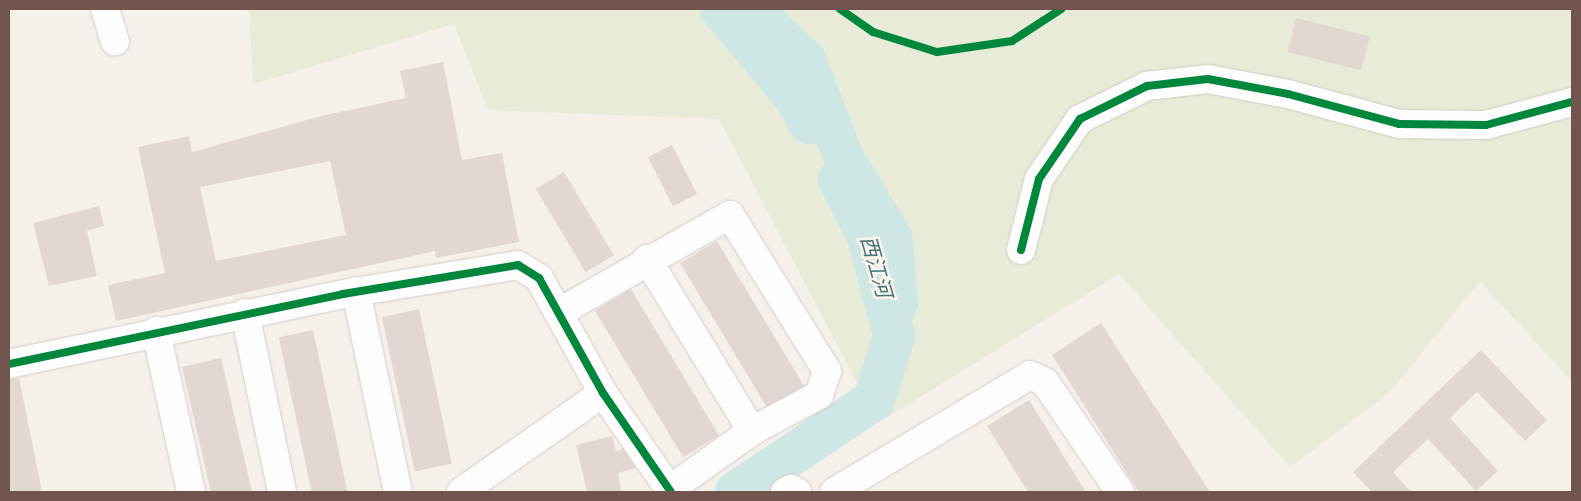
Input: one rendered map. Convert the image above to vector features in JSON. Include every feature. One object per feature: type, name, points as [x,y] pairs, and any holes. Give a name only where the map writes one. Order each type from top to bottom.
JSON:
[{"type":"street","points":[[105,9],[115,42]]},
{"type":"street","points":[[1020,250],[1039,179],[1080,119],[1148,86],[1208,79],[1288,94],[1399,124],[1486,125],[1572,102]]},
{"type":"street","points":[[9,364],[245,313],[518,265],[539,278],[558,313],[603,393],[670,491],[752,432],[819,395],[827,372],[730,215],[647,259],[558,313]]},
{"type":"street","points":[[647,259],[752,432]]},
{"type":"street","points":[[356,292],[398,492]]},
{"type":"street","points":[[245,313],[282,492]]},
{"type":"street","points":[[156,331],[191,492]]},
{"type":"street","points":[[834,492],[1030,375],[1045,382],[1120,492]]},
{"type":"street","points":[[460,492],[603,393]]},
{"type":"street","points":[[785,492],[791,489],[797,492]]},
{"type":"green space","points":[[249,9],[1572,9],[1572,382],[1480,281],[1389,393],[1290,467],[1119,274],[878,423],[719,119],[488,110],[454,24],[253,84]]},
{"type":"water","points":[[731,9],[781,9],[823,48],[862,149],[912,231],[918,306],[900,353],[882,247],[842,208],[806,116]]},
{"type":"building","points":[[1296,18],[1370,36],[1361,70],[1288,52]]},
{"type":"building","points":[[443,62],[462,160],[502,153],[519,242],[436,258],[435,251],[116,321],[108,285],[165,273],[138,147],[189,136],[192,152],[321,116],[406,98],[400,71]],"holes":[[[330,161],[346,235],[216,261],[200,187]]]},
{"type":"building","points":[[672,145],[697,194],[673,206],[648,157]]},
{"type":"building","points":[[564,172],[614,255],[586,272],[536,189]]},
{"type":"building","points":[[99,206],[104,226],[87,231],[97,276],[49,286],[33,223]]},
{"type":"building","points":[[717,241],[804,386],[767,408],[680,263]]},
{"type":"building","points":[[631,289],[719,436],[683,457],[595,311]]},
{"type":"building","points":[[419,309],[452,464],[415,471],[382,317]]},
{"type":"building","points":[[1101,323],[1210,492],[1139,492],[1052,355]]},
{"type":"building","points":[[313,330],[347,492],[312,492],[279,337]]},
{"type":"building","points":[[1481,350],[1547,420],[1525,441],[1477,392],[1450,418],[1498,471],[1476,491],[1428,439],[1393,472],[1411,492],[1372,492],[1353,472]]},
{"type":"building","points":[[221,358],[252,491],[211,492],[182,367]]},
{"type":"building","points":[[19,378],[42,492],[9,492],[9,379]]},
{"type":"building","points":[[1029,400],[1086,492],[1028,492],[987,426]]},
{"type":"building","points":[[612,436],[616,451],[623,449],[636,468],[618,473],[621,492],[587,492],[576,445]]},
{"type":"waterway","name":"西江河","points":[[721,9],[795,97],[809,123]]},
{"type":"waterway","name":"西江河","points":[[736,492],[874,400],[894,336],[868,236],[839,180]]},
{"type":"cycle path","points":[[840,9],[873,32],[937,52],[1012,41],[1061,9]]},
{"type":"cycle path","points":[[1021,250],[1039,179],[1080,119],[1147,86],[1208,79],[1288,94],[1399,124],[1486,125],[1572,102]]},
{"type":"cycle path","points":[[9,364],[343,294],[518,265],[539,278],[603,393],[671,492]]}]
